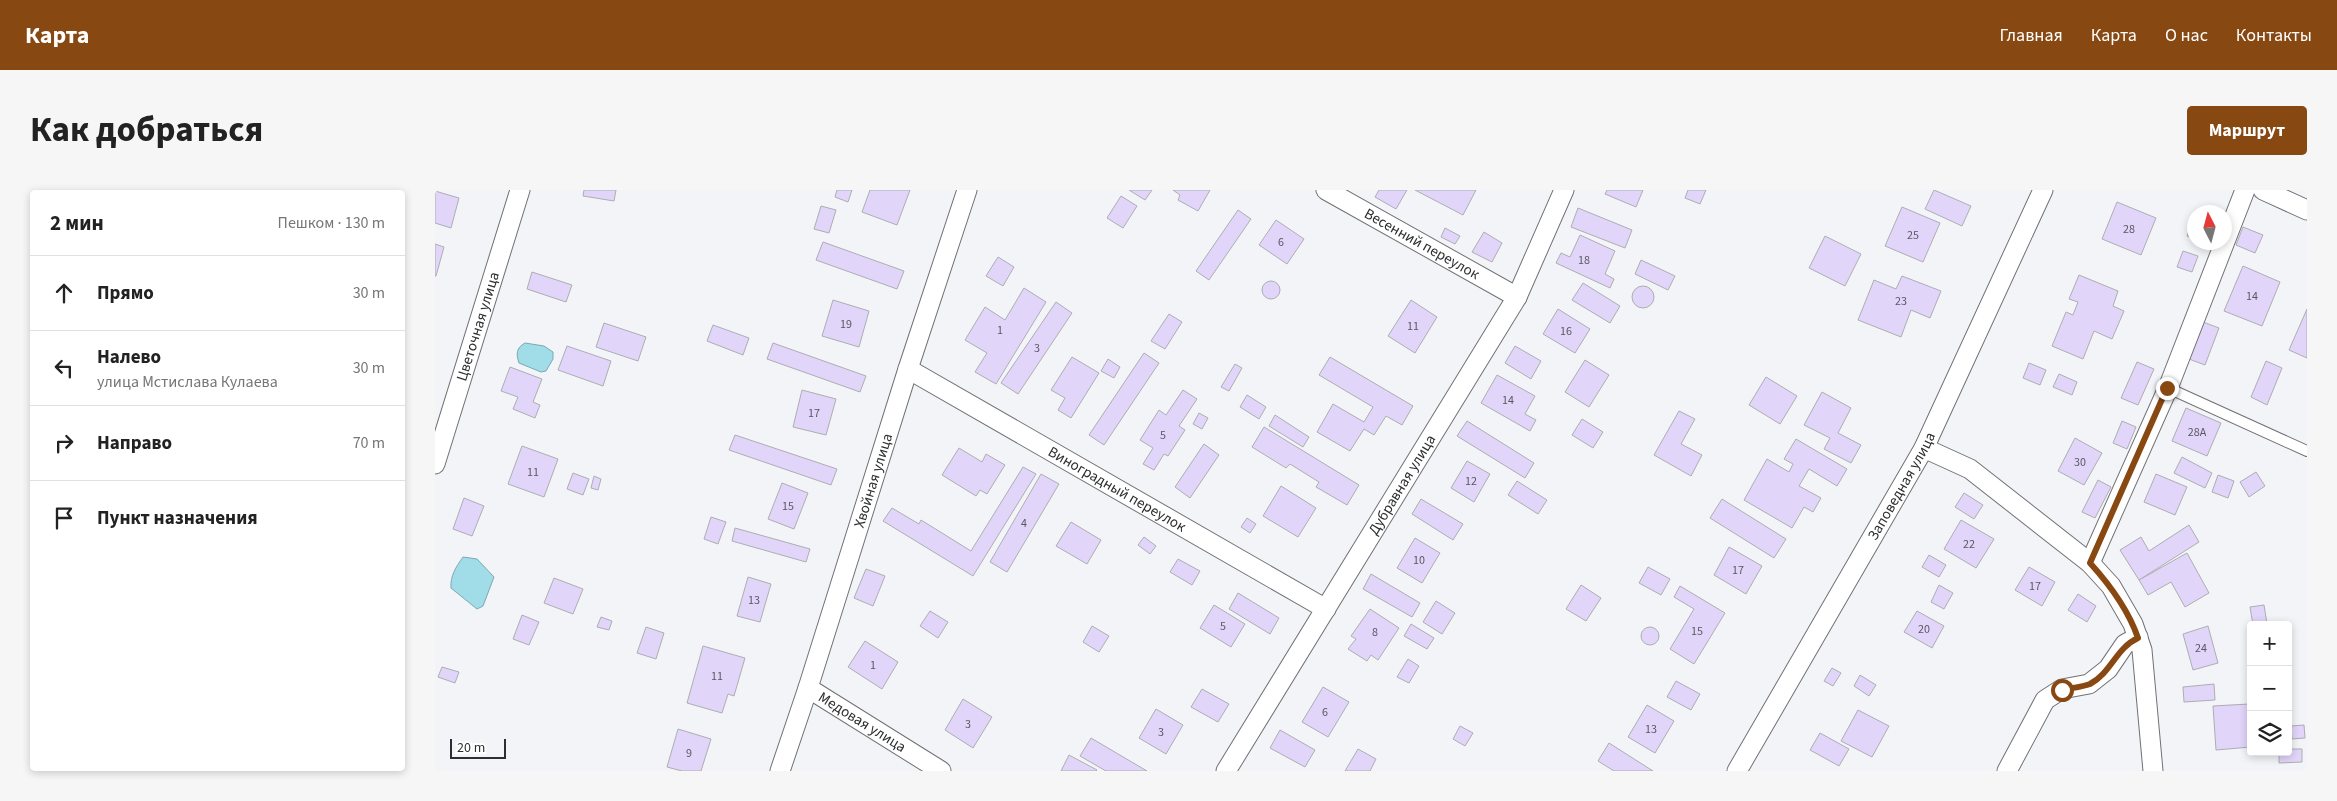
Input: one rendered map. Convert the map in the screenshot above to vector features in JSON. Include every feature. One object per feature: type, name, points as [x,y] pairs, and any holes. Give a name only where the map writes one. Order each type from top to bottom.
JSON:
[{"type":"street","name":"Цветочная улица","points":[[435,464],[520,190]]},
{"type":"street","name":"Хвойная улица","points":[[780,771],[967,190]]},
{"type":"street","name":"Весенний переулок","points":[[1326,190],[1517,297]]},
{"type":"street","name":"Дубравная улица","points":[[1226,771],[1517,297],[1564,190]]},
{"type":"street","name":"Заповедная улица","points":[[1737,771],[1924,448],[2043,190]]},
{"type":"street","points":[[2090,563],[2167,388],[2245,190]]},
{"type":"street","points":[[2263,190],[2300,201]]},
{"type":"street","name":"Виноградный переулок","points":[[908,369],[1325,609]]},
{"type":"street","points":[[1924,448],[1970,468],[2090,563],[2111,586],[2133,624],[2142,650],[2153,771]]},
{"type":"street","points":[[2007,771],[2045,700],[2062,690],[2089,684],[2108,669],[2125,644],[2138,638]]},
{"type":"street","name":"Медовая улица","points":[[808,688],[941,771]]},
{"type":"lane","points":[[2167,388],[2307,451]]},
{"type":"water","points":[[525,343],[544,346],[553,352],[553,359],[546,371],[541,372],[519,363],[517,352]]},
{"type":"water","points":[[463,557],[477,559],[494,577],[483,606],[477,609],[451,588],[456,568]]},
{"type":"building","points":[[584,190],[616,190],[614,201],[583,196]]},
{"type":"building","points":[[837,190],[852,190],[848,202],[835,197]]},
{"type":"building","points":[[870,190],[910,190],[897,225],[862,212]]},
{"type":"building","points":[[1129,190],[1152,190],[1145,200]]},
{"type":"building","points":[[1173,190],[1210,190],[1198,211],[1178,200],[1180,195]]},
{"type":"building","points":[[1379,190],[1407,190],[1396,209],[1375,197]]},
{"type":"building","points":[[1415,190],[1476,190],[1463,215]]},
{"type":"building","points":[[1607,190],[1643,190],[1636,207],[1605,194]]},
{"type":"building","points":[[1688,190],[1706,190],[1700,204],[1685,198]]},
{"type":"building","points":[[1934,190],[1971,206],[1962,226],[1925,209]]},
{"type":"building","points":[[435,191],[459,198],[451,228],[435,223]]},
{"type":"building","points":[[1121,196],[1137,206],[1123,228],[1107,218]]},
{"type":"building","points":[[2117,202],[2156,218],[2141,255],[2102,239]]},
{"type":"building","points":[[821,206],[836,210],[829,233],[814,229]]},
{"type":"building","points":[[1902,207],[1940,223],[1923,262],[1885,246]]},
{"type":"building","points":[[1578,208],[1632,230],[1625,248],[1571,227]]},
{"type":"building","points":[[1238,210],[1251,219],[1209,280],[1196,271]]},
{"type":"building","points":[[1276,220],[1304,239],[1287,264],[1259,245]]},
{"type":"building","points":[[2243,227],[2263,235],[2255,253],[2236,245]]},
{"type":"building","points":[[1445,228],[1460,236],[1455,244],[1441,237]]},
{"type":"building","points":[[1484,232],[1502,243],[1492,262],[1472,252]]},
{"type":"building","points":[[1580,235],[1615,251],[1605,274],[1614,279],[1610,288],[1556,263],[1561,253],[1570,257]]},
{"type":"building","points":[[1825,236],[1861,254],[1845,286],[1809,268]]},
{"type":"building","points":[[823,242],[904,271],[897,289],[816,260]]},
{"type":"building","points":[[435,244],[444,247],[436,276],[435,276]]},
{"type":"building","points":[[2183,251],[2198,256],[2192,272],[2177,267]]},
{"type":"building","points":[[998,257],[1014,267],[1003,286],[986,276]]},
{"type":"building","points":[[1641,260],[1675,276],[1668,290],[1635,274]]},
{"type":"building","points":[[2243,266],[2280,282],[2262,326],[2224,311]]},
{"type":"building","points":[[532,272],[572,285],[566,302],[527,289]]},
{"type":"building","points":[[2079,275],[2118,291],[2113,306],[2124,311],[2112,339],[2094,331],[2083,359],[2052,346],[2066,312],[2073,315],[2078,302],[2069,299]]},
{"type":"building","points":[[1902,276],[1941,291],[1930,318],[1911,310],[1901,337],[1858,320],[1874,280],[1896,289]]},
{"type":"building","points":[[1271,281],[1277,284],[1280,290],[1277,296],[1271,299],[1265,296],[1262,290],[1265,284]]},
{"type":"building","points":[[1583,283],[1620,306],[1610,323],[1572,300]]},
{"type":"building","points":[[1643,286],[1651,289],[1654,297],[1651,305],[1643,308],[1635,305],[1632,297],[1635,289]]},
{"type":"building","points":[[1024,288],[1046,302],[996,384],[975,372],[987,353],[965,340],[985,307],[1005,320]]},
{"type":"building","points":[[833,300],[869,311],[859,347],[822,336]]},
{"type":"building","points":[[1411,300],[1437,317],[1415,353],[1388,336]]},
{"type":"building","points":[[1056,302],[1072,313],[1018,394],[1001,383]]},
{"type":"building","points":[[1558,309],[1590,329],[1575,353],[1543,334]]},
{"type":"building","points":[[2307,309],[2307,358],[2289,350]]},
{"type":"building","points":[[1169,314],[1182,322],[1165,349],[1151,341]]},
{"type":"building","points":[[2203,322],[2219,328],[2205,365],[2189,359]]},
{"type":"building","points":[[604,323],[646,337],[638,361],[596,347]]},
{"type":"building","points":[[713,325],[749,338],[743,355],[707,341]]},
{"type":"building","points":[[773,343],[866,376],[860,392],[767,359]]},
{"type":"building","points":[[567,346],[611,361],[603,386],[558,370]]},
{"type":"building","points":[[1515,346],[1541,361],[1531,379],[1505,363]]},
{"type":"building","points":[[1144,353],[1159,363],[1104,445],[1089,435]]},
{"type":"building","points":[[1072,357],[1099,373],[1071,418],[1058,410],[1065,398],[1051,390]]},
{"type":"building","points":[[1330,357],[1413,406],[1402,425],[1386,416],[1374,435],[1364,429],[1350,451],[1317,432],[1333,404],[1364,422],[1373,407],[1319,375]]},
{"type":"building","points":[[1108,359],[1120,367],[1114,378],[1101,371]]},
{"type":"building","points":[[1585,360],[1609,375],[1589,407],[1565,392]]},
{"type":"building","points":[[2266,361],[2282,368],[2267,405],[2251,397]]},
{"type":"building","points":[[2137,362],[2154,369],[2138,405],[2121,398]]},
{"type":"building","points":[[2029,363],[2046,370],[2040,385],[2023,378]]},
{"type":"building","points":[[1235,364],[1242,368],[1229,391],[1221,387]]},
{"type":"building","points":[[510,367],[542,379],[533,402],[540,405],[535,418],[513,409],[518,397],[501,391]]},
{"type":"building","points":[[2059,374],[2077,382],[2072,395],[2053,387]]},
{"type":"building","points":[[1497,375],[1535,396],[1525,414],[1536,420],[1530,431],[1481,403]]},
{"type":"building","points":[[1766,377],[1797,396],[1780,424],[1749,405]]},
{"type":"building","points":[[802,390],[836,399],[826,435],[793,427]]},
{"type":"building","points":[[1183,390],[1197,399],[1179,426],[1185,430],[1168,456],[1164,454],[1154,470],[1143,464],[1153,448],[1140,440],[1159,410],[1166,415]]},
{"type":"building","points":[[1822,392],[1851,408],[1838,433],[1861,445],[1851,463],[1824,449],[1830,438],[1804,425]]},
{"type":"building","points":[[1247,395],[1266,407],[1259,419],[1240,407]]},
{"type":"building","points":[[2186,408],[2221,423],[2207,456],[2172,441]]},
{"type":"building","points":[[1679,411],[1695,419],[1681,444],[1702,455],[1691,476],[1654,455]]},
{"type":"building","points":[[1199,413],[1208,418],[1202,429],[1193,424]]},
{"type":"building","points":[[1275,415],[1309,437],[1303,447],[1269,426]]},
{"type":"building","points":[[1582,419],[1603,432],[1593,448],[1572,435]]},
{"type":"building","points":[[1467,421],[1534,463],[1525,478],[1457,436]]},
{"type":"building","points":[[2122,421],[2136,427],[2127,449],[2113,443]]},
{"type":"building","points":[[1264,427],[1359,485],[1347,505],[1316,487],[1319,482],[1290,464],[1286,468],[1252,447]]},
{"type":"building","points":[[735,435],[837,469],[831,485],[729,450]]},
{"type":"building","points":[[2075,438],[2102,453],[2084,485],[2058,471]]},
{"type":"building","points":[[1796,439],[1847,469],[1837,486],[1809,469],[1799,486],[1821,498],[1813,512],[1804,507],[1792,528],[1744,500],[1767,459],[1789,472],[1793,464],[1784,459]]},
{"type":"building","points":[[1204,444],[1219,455],[1190,498],[1175,487]]},
{"type":"building","points":[[522,446],[558,459],[544,497],[508,484]]},
{"type":"building","points":[[959,448],[982,462],[986,454],[1005,465],[987,494],[980,490],[976,496],[942,475]]},
{"type":"building","points":[[2182,457],[2212,473],[2205,488],[2174,473]]},
{"type":"building","points":[[1467,461],[1490,474],[1474,502],[1451,488]]},
{"type":"building","points":[[1023,467],[1036,474],[973,576],[883,521],[892,508],[919,524],[921,520],[971,551]]},
{"type":"building","points":[[2256,472],[2265,486],[2249,497],[2240,482]]},
{"type":"building","points":[[573,473],[589,479],[583,495],[567,489]]},
{"type":"building","points":[[1041,474],[1059,484],[1007,572],[990,562]]},
{"type":"building","points":[[2156,474],[2187,487],[2175,515],[2144,502]]},
{"type":"building","points":[[2218,475],[2234,481],[2228,498],[2212,492]]},
{"type":"building","points":[[594,476],[601,479],[598,490],[591,488]]},
{"type":"building","points":[[2098,480],[2111,487],[2095,518],[2082,512]]},
{"type":"building","points":[[1517,481],[1547,500],[1538,514],[1508,495]]},
{"type":"building","points":[[782,483],[808,493],[794,529],[768,519]]},
{"type":"building","points":[[1281,486],[1316,508],[1298,537],[1263,516]]},
{"type":"building","points":[[1964,493],[1983,505],[1974,519],[1955,507]]},
{"type":"building","points":[[464,498],[484,506],[472,536],[453,529]]},
{"type":"building","points":[[1421,499],[1463,524],[1453,540],[1412,514]]},
{"type":"building","points":[[1722,499],[1786,539],[1774,558],[1710,518]]},
{"type":"building","points":[[711,517],[726,522],[718,544],[704,539]]},
{"type":"building","points":[[1247,518],[1256,524],[1250,533],[1241,527]]},
{"type":"building","points":[[1961,520],[1994,539],[1976,568],[1944,549]]},
{"type":"building","points":[[1071,522],[1101,540],[1087,564],[1056,546]]},
{"type":"building","points":[[2189,525],[2199,542],[2139,580],[2120,550],[2141,537],[2149,551]]},
{"type":"building","points":[[735,528],[810,549],[806,562],[732,541]]},
{"type":"building","points":[[1144,537],[1156,546],[1150,554],[1138,545]]},
{"type":"building","points":[[1415,538],[1440,553],[1422,583],[1397,568]]},
{"type":"building","points":[[1729,547],[1762,566],[1746,594],[1714,575]]},
{"type":"building","points":[[2187,553],[2209,593],[2185,607],[2171,582],[2148,595],[2139,580]]},
{"type":"building","points":[[1929,555],[1946,565],[1939,577],[1922,567]]},
{"type":"building","points":[[1178,559],[1200,571],[1192,585],[1170,572]]},
{"type":"building","points":[[1648,567],[1670,579],[1661,595],[1639,583]]},
{"type":"building","points":[[2029,567],[2055,582],[2042,606],[2015,590]]},
{"type":"building","points":[[866,569],[885,576],[873,606],[854,598]]},
{"type":"building","points":[[1371,574],[1420,603],[1412,617],[1363,589]]},
{"type":"building","points":[[748,577],[771,584],[760,622],[737,616]]},
{"type":"building","points":[[554,578],[583,589],[573,614],[544,603]]},
{"type":"building","points":[[1581,585],[1601,598],[1586,621],[1566,609]]},
{"type":"building","points":[[1939,585],[1953,593],[1944,609],[1931,602]]},
{"type":"building","points":[[1680,586],[1725,613],[1694,664],[1670,649],[1694,609],[1674,597]]},
{"type":"building","points":[[1238,593],[1279,618],[1270,634],[1229,609]]},
{"type":"building","points":[[2078,594],[2096,606],[2087,622],[2068,610]]},
{"type":"building","points":[[1436,601],[1455,613],[1442,634],[1423,622]]},
{"type":"building","points":[[1214,605],[1245,624],[1231,647],[1200,628]]},
{"type":"building","points":[[2264,605],[2267,621],[2252,621],[2250,607]]},
{"type":"building","points":[[1370,609],[1399,628],[1378,660],[1371,655],[1367,661],[1348,649],[1356,639],[1351,636]]},
{"type":"building","points":[[930,611],[948,622],[938,638],[920,626]]},
{"type":"building","points":[[1917,611],[1944,626],[1932,648],[1904,632]]},
{"type":"building","points":[[522,615],[539,622],[529,645],[513,639]]},
{"type":"building","points":[[601,617],[612,621],[609,630],[597,627]]},
{"type":"building","points":[[1411,624],[1434,638],[1427,649],[1404,636]]},
{"type":"building","points":[[1092,626],[1109,636],[1099,652],[1083,642]]},
{"type":"building","points":[[2208,626],[2218,663],[2193,670],[2183,634]]},
{"type":"building","points":[[646,627],[664,633],[656,659],[637,653]]},
{"type":"building","points":[[1650,627],[1656,630],[1659,636],[1656,642],[1650,645],[1644,642],[1641,636],[1644,630]]},
{"type":"building","points":[[865,641],[898,662],[882,689],[848,667]]},
{"type":"building","points":[[703,646],[745,658],[734,696],[728,694],[722,713],[687,703]]},
{"type":"building","points":[[1408,659],[1419,666],[1409,683],[1397,677]]},
{"type":"building","points":[[442,667],[459,672],[455,683],[438,677]]},
{"type":"building","points":[[1832,668],[1841,673],[1833,686],[1824,681]]},
{"type":"building","points":[[1860,675],[1876,685],[1869,696],[1854,686]]},
{"type":"building","points":[[1676,681],[1700,694],[1691,710],[1667,697]]},
{"type":"building","points":[[2214,684],[2215,700],[2184,702],[2183,687]]},
{"type":"building","points":[[1323,687],[1349,702],[1328,737],[1302,722]]},
{"type":"building","points":[[1202,689],[1229,704],[1218,722],[1191,707]]},
{"type":"building","points":[[963,699],[992,717],[973,748],[945,730]]},
{"type":"building","points":[[2247,704],[2247,747],[2216,750],[2213,706]]},
{"type":"building","points":[[1647,705],[1674,721],[1655,753],[1628,737]]},
{"type":"building","points":[[1156,709],[1183,725],[1166,754],[1139,738]]},
{"type":"building","points":[[1858,710],[1889,726],[1872,757],[1841,741]]},
{"type":"building","points":[[2304,725],[2305,738],[2292,739],[2292,726]]},
{"type":"building","points":[[1460,726],[1473,733],[1465,746],[1453,739]]},
{"type":"building","points":[[678,729],[711,739],[701,771],[682,771],[667,767]]},
{"type":"building","points":[[1280,730],[1315,750],[1305,767],[1270,748]]},
{"type":"building","points":[[1820,733],[1849,749],[1839,766],[1810,750]]},
{"type":"building","points":[[1091,738],[1147,771],[1106,771],[1080,756]]},
{"type":"building","points":[[1609,743],[1653,771],[1614,771],[1598,761]]},
{"type":"building","points":[[1358,749],[1376,759],[1370,771],[1345,771]]},
{"type":"building","points":[[2292,749],[2302,749],[2302,762],[2279,763],[2279,756],[2292,756]]},
{"type":"building","points":[[1069,755],[1097,770],[1061,771]]},
{"type":"route","points":[[2062,690],[2089,684],[2108,669],[2125,644],[2138,638],[2133,624],[2111,586],[2090,563],[2167,388]]}]
